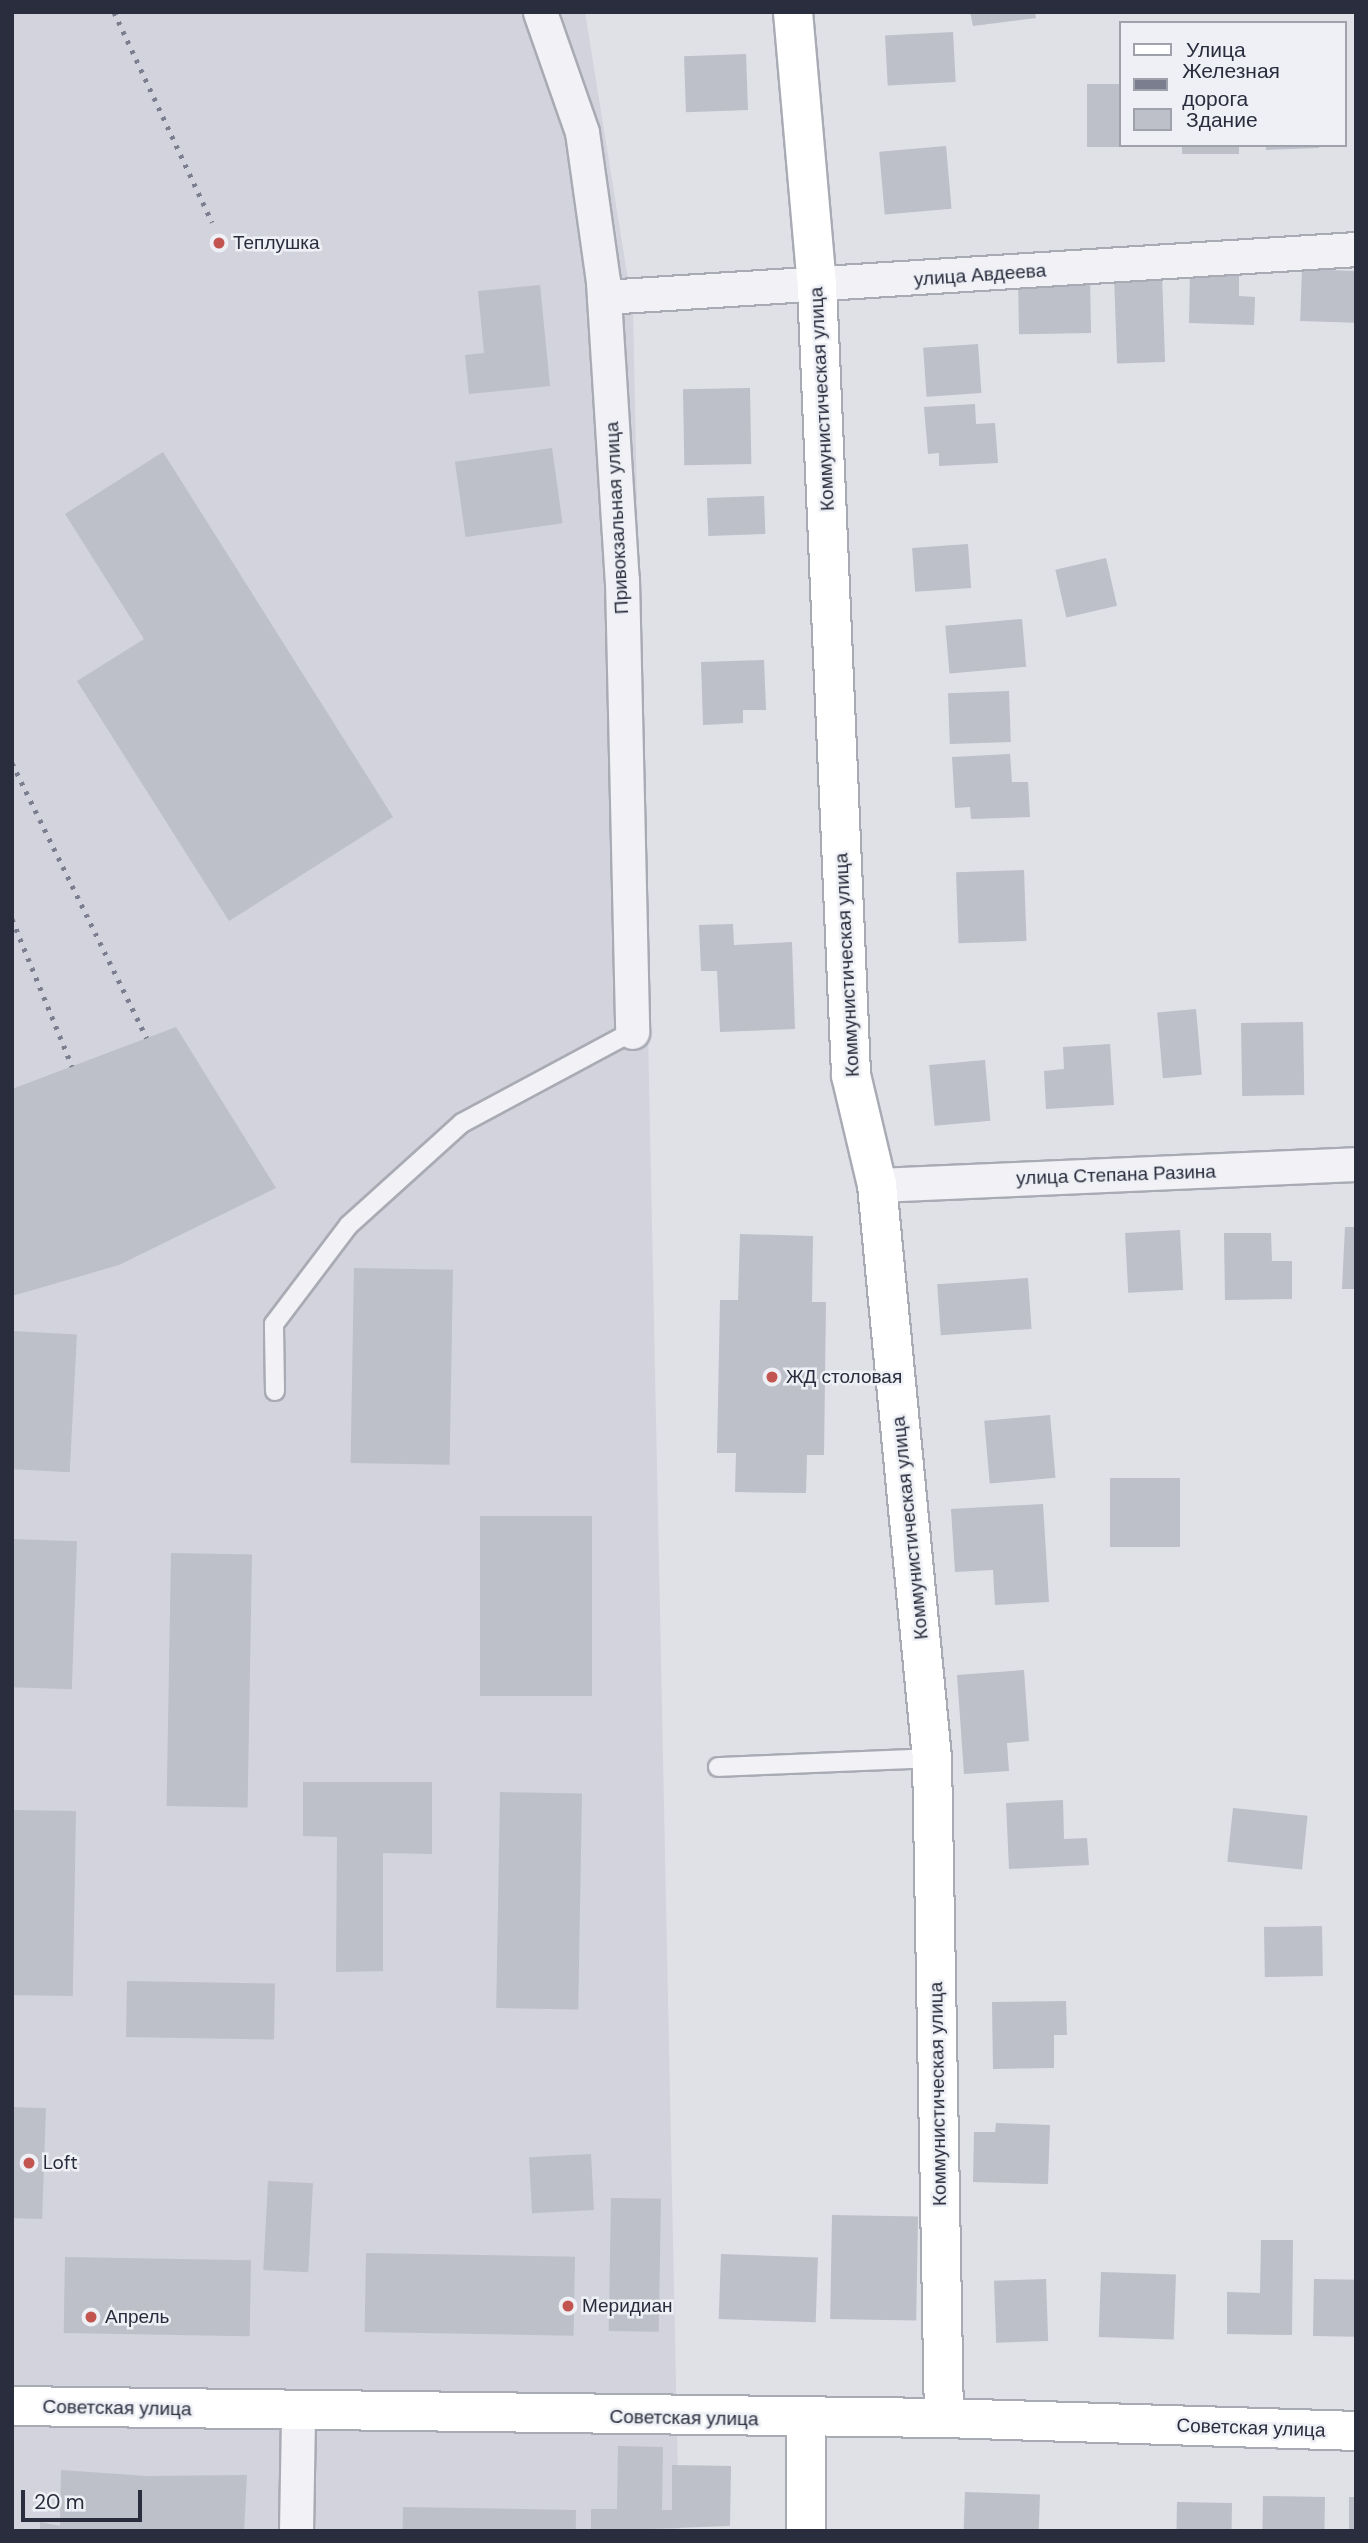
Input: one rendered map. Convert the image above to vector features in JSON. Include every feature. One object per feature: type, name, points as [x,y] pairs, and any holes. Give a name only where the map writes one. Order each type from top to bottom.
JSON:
[{"type":"street","name":"Привокзальная улица","points":[[540,12],[582,132],[604,297],[622,580],[632,1032]]},
{"type":"street","name":"Коммунистическая улица","points":[[793,12],[817,286],[851,1075],[877,1185],[932,1758],[944,2418]]},
{"type":"street","name":"улица Авдеева","points":[[604,297],[817,286],[1356,249]]},
{"type":"street","name":"улица Степана Разина","points":[[877,1185],[1356,1164]]},
{"type":"street","name":"Советская улица","points":[[12,2406],[806,2420],[944,2418],[1356,2431]]},
{"type":"street","points":[[296,2531],[298,2411]]},
{"type":"street","points":[[806,2420],[806,2531]]},
{"type":"lane","points":[[275,1391],[274,1324],[349,1225],[462,1123],[632,1032]]},
{"type":"lane","points":[[718,1767],[932,1758]]},
{"type":"shaded area","points":[[12,12],[585,12],[633,311],[679,2531],[12,2531]]},
{"type":"building","points":[[970,12],[1035,12],[1036,18],[973,26]]},
{"type":"building","points":[[953,32],[956,82],[888,85],[885,36]]},
{"type":"building","points":[[746,54],[748,110],[686,112],[684,56]]},
{"type":"building","points":[[1087,84],[1120,84],[1120,147],[1087,147]]},
{"type":"building","points":[[946,146],[951,209],[885,215],[879,152]]},
{"type":"building","points":[[1182,147],[1239,147],[1239,154],[1182,154]]},
{"type":"building","points":[[1266,147],[1319,148],[1266,150]]},
{"type":"building","points":[[1302,269],[1356,271],[1354,323],[1300,321]]},
{"type":"building","points":[[1190,273],[1239,274],[1239,296],[1255,297],[1254,325],[1189,323]]},
{"type":"building","points":[[1162,274],[1165,362],[1117,364],[1114,276]]},
{"type":"building","points":[[1090,276],[1091,333],[1019,334],[1018,277]]},
{"type":"building","points":[[540,285],[550,386],[469,394],[465,355],[484,353],[478,291]]},
{"type":"building","points":[[978,344],[981,393],[927,397],[923,348]]},
{"type":"building","points":[[750,388],[751,464],[684,465],[683,389]]},
{"type":"building","points":[[975,404],[976,424],[995,423],[998,463],[939,466],[939,453],[928,454],[924,407]]},
{"type":"building","points":[[552,448],[563,523],[466,537],[455,462]]},
{"type":"building","points":[[163,452],[393,817],[229,921],[77,681],[144,639],[65,514]]},
{"type":"building","points":[[764,496],[765,534],[708,536],[707,498]]},
{"type":"building","points":[[968,544],[971,588],[915,592],[912,548]]},
{"type":"building","points":[[1106,558],[1117,606],[1066,617],[1055,570]]},
{"type":"building","points":[[1022,619],[1026,667],[949,674],[945,626]]},
{"type":"building","points":[[764,660],[766,710],[743,710],[743,723],[703,725],[701,662]]},
{"type":"building","points":[[1009,691],[1011,742],[950,744],[948,693]]},
{"type":"building","points":[[1010,754],[1012,782],[1028,782],[1030,817],[971,819],[970,807],[955,808],[952,757]]},
{"type":"building","points":[[1024,870],[1026,941],[959,943],[956,872]]},
{"type":"building","points":[[733,924],[734,945],[792,942],[795,1029],[720,1032],[717,971],[701,971],[699,925]]},
{"type":"building","points":[[1196,1009],[1202,1075],[1163,1078],[1157,1012]]},
{"type":"building","points":[[1303,1022],[1304,1095],[1242,1096],[1241,1023]]},
{"type":"building","points":[[176,1027],[276,1188],[119,1265],[12,1296],[12,1089]]},
{"type":"building","points":[[1110,1044],[1114,1105],[1046,1109],[1044,1071],[1064,1069],[1063,1047]]},
{"type":"building","points":[[985,1060],[990,1121],[935,1126],[929,1065]]},
{"type":"building","points":[[1345,1227],[1356,1227],[1356,1289],[1342,1289]]},
{"type":"building","points":[[1180,1230],[1183,1290],[1128,1293],[1125,1233]]},
{"type":"building","points":[[1224,1233],[1271,1233],[1272,1261],[1292,1261],[1292,1299],[1225,1300]]},
{"type":"building","name":"ЖД столовая","points":[[740,1234],[813,1236],[812,1302],[826,1302],[824,1455],[807,1455],[806,1493],[735,1492],[736,1453],[717,1453],[720,1300],[738,1300]]},
{"type":"building","points":[[354,1268],[453,1270],[450,1465],[351,1463]]},
{"type":"building","points":[[1028,1278],[1032,1329],[941,1335],[937,1284]]},
{"type":"building","points":[[12,1331],[77,1334],[70,1472],[12,1469]]},
{"type":"building","points":[[1050,1415],[1055,1478],[990,1484],[984,1421]]},
{"type":"building","points":[[1110,1478],[1180,1478],[1180,1547],[1110,1547]]},
{"type":"building","points":[[1043,1504],[1049,1602],[995,1605],[993,1570],[955,1572],[951,1509]]},
{"type":"building","points":[[480,1516],[592,1516],[592,1696],[480,1696]]},
{"type":"building","points":[[12,1539],[77,1541],[72,1689],[12,1687]]},
{"type":"building","points":[[171,1553],[252,1554],[248,1807],[167,1806]]},
{"type":"building","points":[[1024,1670],[1029,1741],[1007,1743],[1009,1771],[964,1774],[957,1675]]},
{"type":"building","points":[[303,1782],[432,1782],[432,1854],[383,1853],[383,1971],[336,1972],[337,1837],[303,1836]]},
{"type":"building","points":[[500,1792],[582,1793],[578,2009],[496,2008]]},
{"type":"building","points":[[1063,1800],[1064,1839],[1087,1838],[1089,1865],[1009,1869],[1006,1803]]},
{"type":"building","points":[[1233,1808],[1308,1816],[1302,1870],[1227,1862]]},
{"type":"building","points":[[12,1810],[76,1811],[73,1996],[12,1995]]},
{"type":"building","points":[[1322,1926],[1323,1976],[1265,1977],[1264,1927]]},
{"type":"building","points":[[127,1981],[275,1984],[274,2040],[126,2037]]},
{"type":"building","points":[[1066,2001],[1067,2035],[1054,2035],[1054,2068],[993,2069],[992,2002]]},
{"type":"building","name":"Loft","points":[[12,2107],[46,2108],[42,2219],[12,2218]]},
{"type":"building","points":[[996,2123],[1050,2125],[1048,2184],[973,2182],[974,2132],[995,2132]]},
{"type":"building","points":[[591,2154],[594,2210],[532,2213],[529,2157]]},
{"type":"building","points":[[268,2181],[313,2183],[308,2272],[263,2270]]},
{"type":"building","points":[[611,2198],[661,2199],[659,2332],[609,2331]]},
{"type":"building","points":[[832,2215],[918,2217],[916,2320],[830,2319]]},
{"type":"building","points":[[1261,2240],[1293,2240],[1292,2335],[1227,2334],[1227,2292],[1260,2293]]},
{"type":"building","points":[[366,2253],[575,2257],[574,2336],[365,2332]]},
{"type":"building","points":[[721,2254],[818,2257],[816,2322],[719,2319]]},
{"type":"building","points":[[65,2257],[251,2260],[250,2336],[64,2333]]},
{"type":"building","points":[[1101,2272],[1176,2275],[1174,2340],[1099,2337]]},
{"type":"building","points":[[1046,2279],[1048,2341],[996,2343],[994,2281]]},
{"type":"building","points":[[1314,2279],[1356,2280],[1355,2337],[1313,2336]]},
{"type":"building","points":[[618,2446],[663,2447],[662,2510],[672,2510],[672,2465],[731,2466],[730,2526],[591,2531],[591,2509],[617,2509]]},
{"type":"building","points":[[61,2470],[147,2476],[247,2475],[244,2531],[40,2531],[40,2522],[60,2526]]},
{"type":"building","points":[[965,2492],[1040,2495],[1039,2531],[964,2531]]},
{"type":"building","points":[[1263,2496],[1325,2497],[1324,2531],[1262,2531]]},
{"type":"building","points":[[1349,2497],[1356,2497],[1356,2531],[1349,2531]]},
{"type":"building","points":[[1177,2502],[1232,2503],[1232,2531],[1176,2531]]},
{"type":"building","points":[[403,2507],[576,2510],[576,2531],[403,2531]]},
{"type":"railway","points":[[114,12],[212,222]]},
{"type":"railway","points":[[12,763],[147,1038]]},
{"type":"railway","points":[[12,919],[72,1066]]},
{"type":"place","name":"Теплушка","points":[[219,243]]},
{"type":"place","name":"ЖД столовая","points":[[772,1377]]},
{"type":"place","name":"Loft","points":[[29,2163]]},
{"type":"place","name":"Меридиан","points":[[568,2306]]},
{"type":"place","name":"Апрель","points":[[91,2317]]}]
